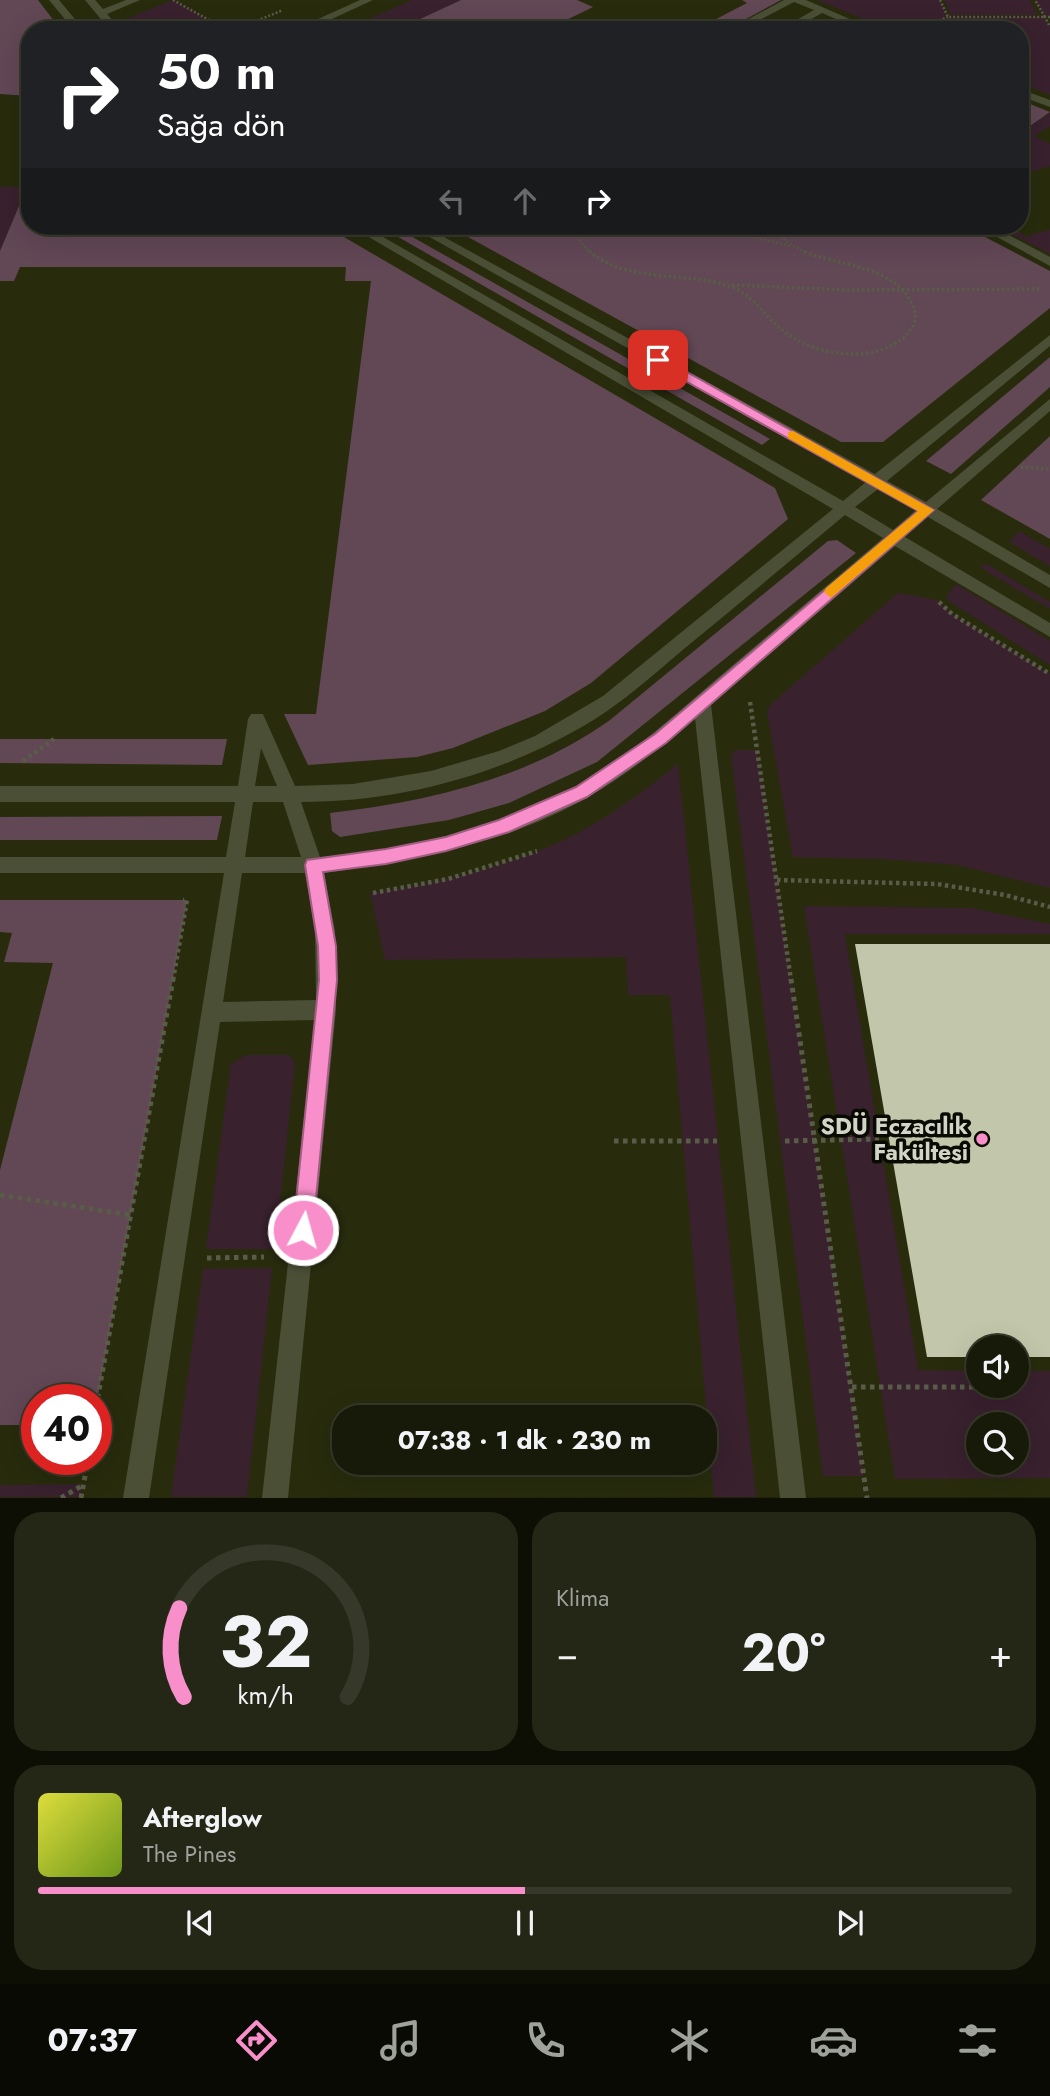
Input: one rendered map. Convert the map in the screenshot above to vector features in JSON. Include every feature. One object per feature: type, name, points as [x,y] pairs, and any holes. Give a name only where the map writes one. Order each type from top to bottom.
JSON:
[{"type":"street","points":[[54,0],[72,21]]},
{"type":"street","points":[[90,0],[108,21]]},
{"type":"street","points":[[101,13],[135,0]]},
{"type":"street","points":[[320,21],[368,0]]},
{"type":"street","points":[[751,21],[790,0]]},
{"type":"street","points":[[798,0],[848,21]]},
{"type":"street","points":[[801,21],[821,10]]},
{"type":"street","points":[[1029,96],[1050,104]]},
{"type":"street","points":[[372,235],[895,538],[1050,631]]},
{"type":"street","points":[[432,235],[928,510],[1050,582]]},
{"type":"street","points":[[1000,235],[1050,261]]},
{"type":"street","points":[[0,794],[291,794],[365,791],[426,781],[485,764],[561,731],[609,701],[1050,339]]},
{"type":"street","points":[[0,865],[313,865],[416,851],[474,836],[530,816],[582,792],[610,775],[702,703],[1050,404]]},
{"type":"street","points":[[702,703],[793,1497]]},
{"type":"street","points":[[136,1497],[257,719],[305,832],[327,946],[326,1010],[275,1497]]},
{"type":"street","points":[[211,1012],[326,1010]]},
{"type":"path","points":[[173,0],[211,21]]},
{"type":"path","points":[[940,0],[948,17]]},
{"type":"path","points":[[1035,0],[1050,27]]},
{"type":"path","points":[[256,21],[282,10]]},
{"type":"path","points":[[938,21],[948,17],[1050,18]]},
{"type":"path","points":[[574,235],[576,240],[594,256],[621,269],[727,285],[808,290],[1050,289]]},
{"type":"path","points":[[727,285],[758,303],[789,336],[834,353],[860,354],[884,350],[902,341],[914,329],[916,314],[912,300],[903,290],[881,275],[798,248],[746,235]]},
{"type":"path","points":[[780,235],[798,248]]},
{"type":"path","points":[[1017,467],[1050,469]]},
{"type":"path","points":[[750,701],[867,1497]]},
{"type":"path","points":[[19,764],[54,738]]},
{"type":"path","points":[[777,880],[937,884],[1050,907]]},
{"type":"path","points":[[100,1384],[187,900],[174,900]]},
{"type":"path","points":[[0,1195],[131,1215]]},
{"type":"path","points":[[173,1259],[300,1257]]},
{"type":"path","points":[[852,1387],[966,1387]]},
{"type":"path","points":[[81,1497],[85,1475]]},
{"type":"path","points":[[61,1497],[83,1484]]},
{"type":"shaded area","points":[[0,0],[1050,0],[1050,1497],[0,1498]]},
{"type":"shaded area","points":[[0,0],[38,0],[54,21],[21,21],[21,95],[0,94]]},
{"type":"shaded area","points":[[173,0],[211,21],[125,21]]},
{"type":"shaded area","points":[[412,0],[461,0],[417,21],[364,21]]},
{"type":"shaded area","points":[[461,0],[577,0],[593,7],[564,21],[416,21]]},
{"type":"shaded area","points":[[742,0],[781,0],[742,21],[712,21],[747,3]]},
{"type":"shaded area","points":[[817,0],[940,0],[948,17],[1044,17],[1035,0],[1050,0],[1050,17],[1045,18],[1050,27],[1050,95],[1029,87],[1029,21],[868,21]]},
{"type":"shaded area","points":[[944,0],[1030,0],[1038,15],[951,15]]},
{"type":"shaded area","points":[[1029,104],[1050,112],[1029,127]]},
{"type":"shaded area","points":[[1050,113],[1050,126],[1034,136],[1050,144],[1050,166],[1029,172],[1029,127]]},
{"type":"shaded area","points":[[0,187],[21,187],[21,201],[0,251]]},
{"type":"shaded area","points":[[21,201],[21,235],[340,235],[775,488],[788,519],[591,683],[545,711],[453,748],[417,757],[308,765],[284,714],[316,714],[371,281],[345,281],[346,267],[20,267],[14,281],[0,281],[0,251]]},
{"type":"shaded area","points":[[1050,229],[1050,254],[1013,235],[1026,237]]},
{"type":"shaded area","points":[[395,235],[409,235],[770,439],[762,445]]},
{"type":"shaded area","points":[[464,235],[981,235],[1050,271],[1050,308],[883,442],[841,442]]},
{"type":"shaded area","points":[[1050,357],[1050,387],[951,474],[926,461]]},
{"type":"shaded area","points":[[1050,436],[1050,539],[981,500]]},
{"type":"shaded area","points":[[1019,531],[1050,549],[1050,566],[1009,542]]},
{"type":"shaded area","points":[[837,540],[856,553],[597,762],[509,803],[449,820],[340,837],[332,831],[330,813],[404,802],[476,784],[545,758],[578,740],[610,720],[828,541]]},
{"type":"shaded area","points":[[985,563],[1050,602],[1050,609],[981,568]]},
{"type":"shaded area","points":[[956,584],[1050,641],[1050,665],[950,602],[946,597]]},
{"type":"shaded area","points":[[898,593],[937,600],[952,614],[1050,674],[1050,888],[958,865],[882,859],[793,857],[767,712],[770,705]]},
{"type":"shaded area","points":[[0,739],[227,739],[222,765],[0,763]]},
{"type":"shaded area","points":[[736,750],[757,750],[864,1476],[823,1476],[731,755]]},
{"type":"shaded area","points":[[678,764],[756,1497],[714,1497],[712,1475],[717,1475],[717,1405],[706,1405],[670,995],[628,995],[626,957],[385,960],[370,893],[475,872],[527,856],[603,819]]},
{"type":"shaded area","points":[[222,816],[217,840],[0,840],[0,817]]},
{"type":"shaded area","points":[[0,900],[187,900],[100,1384],[21,1384],[21,1425],[0,1425],[0,1170],[53,963],[4,962],[12,933],[0,932]]},
{"type":"shaded area","points":[[804,906],[971,908],[1050,924],[1050,934],[845,934],[918,1370],[966,1371],[966,1398],[1029,1398],[1029,1371],[1050,1371],[1050,1478],[895,1479]]},
{"type":"shaded area","points":[[246,1055],[289,1055],[295,1062],[275,1249],[206,1249],[231,1064]]},
{"type":"shaded area","points":[[272,1268],[247,1497],[171,1497],[203,1269]]},
{"type":"shaded area","points":[[83,1484],[81,1497],[0,1497],[0,1485]]},
{"type":"building","name":"SDÜ Eczacılık Fakültesi","points":[[855,944],[1050,944],[1050,1357],[1029,1357],[1029,1335],[966,1335],[966,1357],[927,1357]]},
{"type":"slow traffic","points":[[793,435],[928,510],[831,592]]},
{"type":"place","name":"SDÜ Eczacılık Fakültesi","points":[[982,1139]]},
{"type":"route","points":[[303,1230],[328,980],[321,898],[313,865],[386,857],[446,844],[503,827],[582,792],[660,738],[928,510],[658,360]]}]
